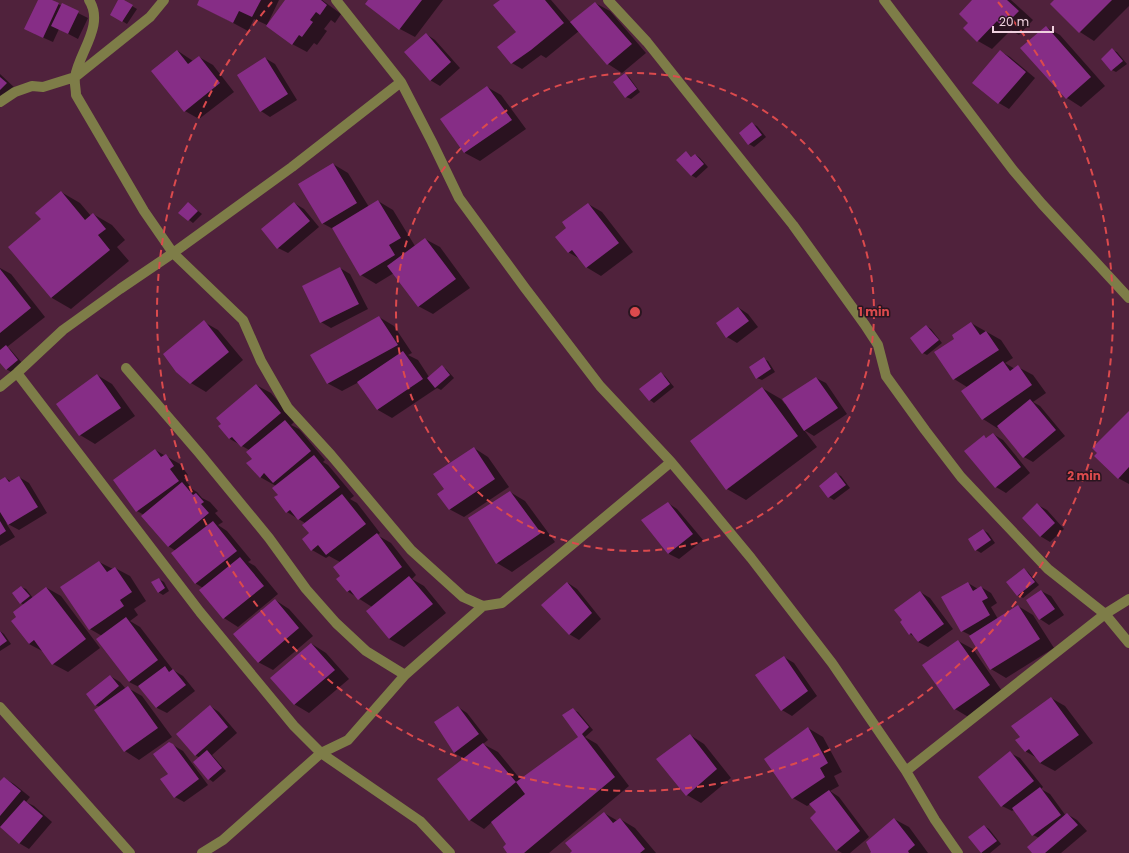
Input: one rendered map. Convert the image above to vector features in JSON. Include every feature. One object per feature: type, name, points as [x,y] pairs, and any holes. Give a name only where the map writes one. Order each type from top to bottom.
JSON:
[{"type":"street","points":[[89,0],[93,6],[94,19],[91,34],[75,77],[76,95],[144,211],[173,254],[243,320],[261,361],[288,408],[331,455],[411,550],[463,597],[483,606],[502,604],[671,462]]},
{"type":"street","points":[[0,102],[15,92],[32,86],[43,87],[75,77],[150,17],[164,0]]},
{"type":"street","points":[[336,0],[401,82],[459,198],[600,386],[671,462],[751,558],[832,663],[906,771],[935,820],[958,853]]},
{"type":"street","points":[[608,0],[647,42],[793,225],[866,325],[878,345],[886,376],[961,477],[1048,570],[1105,614],[1129,643]]},
{"type":"street","points":[[884,0],[1013,170],[1042,204],[1129,298]]},
{"type":"street","points":[[0,387],[63,330],[120,289],[173,254],[292,167],[401,82]]},
{"type":"street","points":[[126,368],[225,484],[269,538],[306,589],[336,623],[366,651],[405,675]]},
{"type":"street","points":[[17,373],[200,612],[294,726],[321,753],[420,821],[450,853]]},
{"type":"street","points":[[906,771],[1105,614],[1129,599]]},
{"type":"street","points":[[202,853],[223,840],[321,753],[348,740],[405,675],[483,606]]},
{"type":"street","points":[[0,707],[130,853]]},
{"type":"building","points":[[38,0],[52,0],[59,3],[43,38],[24,29]]},
{"type":"building","points":[[118,0],[124,0],[133,5],[122,22],[110,15]]},
{"type":"building","points":[[199,0],[261,0],[252,17],[239,11],[233,23],[197,5]]},
{"type":"building","points":[[285,0],[321,0],[327,5],[320,15],[316,12],[310,20],[313,22],[302,37],[299,35],[292,45],[266,26]]},
{"type":"building","points":[[368,0],[422,0],[399,30],[365,4]]},
{"type":"building","points":[[500,0],[545,0],[564,23],[511,64],[497,47],[516,32],[493,5]]},
{"type":"building","points":[[972,0],[1007,0],[1019,11],[1003,27],[997,21],[977,42],[963,28],[968,23],[959,14]]},
{"type":"building","points":[[1054,0],[1112,0],[1079,33],[1050,4]]},
{"type":"building","points":[[595,2],[632,44],[607,65],[570,22]]},
{"type":"building","points":[[62,3],[79,11],[68,34],[51,26]]},
{"type":"building","points":[[1046,26],[1091,77],[1066,99],[1020,48]]},
{"type":"building","points":[[426,33],[451,62],[430,81],[404,52]]},
{"type":"building","points":[[1112,48],[1123,61],[1111,71],[1101,59]]},
{"type":"building","points":[[177,50],[188,64],[199,56],[220,83],[184,112],[151,71]]},
{"type":"building","points":[[1000,50],[1026,72],[998,104],[972,83]]},
{"type":"building","points":[[265,57],[288,94],[260,112],[237,75]]},
{"type":"building","points":[[625,73],[637,89],[625,98],[613,82]]},
{"type":"building","points":[[0,77],[7,83],[0,90]]},
{"type":"building","points":[[487,86],[512,120],[464,153],[440,119]]},
{"type":"building","points":[[752,122],[762,135],[748,145],[739,133]]},
{"type":"building","points":[[686,151],[691,157],[695,154],[704,164],[691,176],[676,160]]},
{"type":"building","points":[[333,163],[357,203],[322,224],[298,184]]},
{"type":"building","points":[[61,191],[85,220],[93,213],[106,229],[98,235],[110,250],[51,298],[8,247],[41,219],[35,213]]},
{"type":"building","points":[[378,200],[401,238],[389,245],[395,255],[360,276],[332,228]]},
{"type":"building","points":[[188,202],[198,211],[188,221],[178,213]]},
{"type":"building","points":[[294,202],[310,221],[277,249],[261,229]]},
{"type":"building","points":[[588,203],[619,243],[586,268],[572,250],[568,253],[555,237],[566,228],[562,222]]},
{"type":"building","points":[[425,238],[456,279],[418,307],[387,266]]},
{"type":"building","points":[[340,267],[359,304],[320,323],[302,286]]},
{"type":"building","points":[[0,269],[31,308],[0,333]]},
{"type":"building","points":[[738,307],[749,321],[726,338],[716,323]]},
{"type":"building","points":[[379,316],[398,345],[327,384],[310,355]]},
{"type":"building","points":[[204,320],[229,352],[190,384],[176,372],[163,354]]},
{"type":"building","points":[[971,322],[980,335],[986,331],[999,350],[953,380],[934,352],[954,339],[952,335]]},
{"type":"building","points":[[926,325],[939,340],[922,354],[910,338]]},
{"type":"building","points":[[6,345],[18,360],[6,370],[0,363],[0,350]]},
{"type":"building","points":[[403,351],[423,379],[377,410],[357,382]]},
{"type":"building","points":[[764,357],[771,369],[756,379],[749,367]]},
{"type":"building","points":[[1003,361],[1010,371],[1018,365],[1032,385],[982,420],[961,391]]},
{"type":"building","points":[[442,365],[450,375],[435,388],[427,378]]},
{"type":"building","points":[[661,372],[670,384],[649,401],[639,389]]},
{"type":"building","points":[[97,374],[121,408],[79,436],[56,404]]},
{"type":"building","points":[[816,377],[838,408],[804,431],[782,399]]},
{"type":"building","points":[[256,384],[281,413],[241,447],[232,437],[229,439],[218,426],[221,424],[216,418]]},
{"type":"building","points":[[762,387],[798,436],[726,490],[690,441]]},
{"type":"building","points":[[1030,399],[1056,430],[1023,458],[997,426]]},
{"type":"building","points":[[1129,411],[1129,467],[1118,479],[1094,456],[1097,453],[1092,448]]},
{"type":"building","points":[[285,420],[311,451],[273,483],[264,473],[260,478],[246,463],[252,459],[246,452]]},
{"type":"building","points":[[993,433],[1021,467],[995,488],[964,451],[984,435],[986,438]]},
{"type":"building","points":[[474,447],[495,479],[449,510],[437,494],[444,489],[433,474]]},
{"type":"building","points":[[155,449],[161,457],[166,454],[174,466],[170,469],[179,481],[136,512],[113,480]]},
{"type":"building","points":[[314,455],[340,487],[298,520],[290,510],[286,513],[274,497],[278,495],[272,488]]},
{"type":"building","points":[[836,472],[846,485],[828,498],[819,486]]},
{"type":"building","points":[[19,476],[38,507],[8,525],[0,512],[0,480],[5,477],[9,482]]},
{"type":"building","points":[[182,482],[193,495],[196,493],[204,502],[201,504],[209,513],[168,547],[141,516]]},
{"type":"building","points":[[510,491],[541,533],[496,564],[468,518]]},
{"type":"building","points":[[342,494],[366,524],[326,555],[318,545],[311,551],[302,539],[309,533],[302,525]]},
{"type":"building","points":[[668,502],[693,534],[668,554],[641,520]]},
{"type":"building","points":[[1037,503],[1055,523],[1040,537],[1022,518]]},
{"type":"building","points":[[0,521],[6,531],[0,535]]},
{"type":"building","points":[[213,521],[237,551],[195,584],[171,553]]},
{"type":"building","points":[[983,529],[991,540],[975,551],[968,539]]},
{"type":"building","points":[[377,533],[402,567],[358,600],[350,590],[347,592],[336,579],[340,576],[333,567]]},
{"type":"building","points":[[240,557],[264,586],[223,619],[199,590]]},
{"type":"building","points":[[99,561],[107,572],[115,567],[132,592],[120,600],[124,606],[89,630],[60,587]]},
{"type":"building","points":[[1024,568],[1035,582],[1017,596],[1006,582]]},
{"type":"building","points":[[409,576],[433,604],[389,639],[366,611]]},
{"type":"building","points":[[159,578],[165,588],[158,593],[151,582]]},
{"type":"building","points":[[567,582],[592,613],[569,635],[541,605]]},
{"type":"building","points":[[968,582],[973,591],[981,586],[988,598],[982,601],[990,615],[961,632],[941,597]]},
{"type":"building","points":[[21,586],[30,596],[20,604],[12,593]]},
{"type":"building","points":[[46,587],[86,639],[52,665],[34,640],[29,644],[11,621],[16,617],[13,612]]},
{"type":"building","points":[[1041,590],[1055,609],[1039,620],[1026,600]]},
{"type":"building","points":[[920,591],[944,624],[918,642],[911,633],[909,635],[900,622],[902,620],[894,610]]},
{"type":"building","points":[[275,599],[299,628],[258,663],[233,634]]},
{"type":"building","points":[[1018,605],[1040,639],[990,670],[969,636]]},
{"type":"building","points":[[126,617],[158,660],[129,682],[96,639]]},
{"type":"building","points":[[0,631],[7,641],[0,646]]},
{"type":"building","points":[[958,640],[990,685],[954,710],[922,665]]},
{"type":"building","points":[[311,643],[335,670],[294,705],[270,678]]},
{"type":"building","points":[[784,656],[808,691],[781,711],[755,675]]},
{"type":"building","points":[[165,666],[169,672],[173,669],[186,685],[156,708],[138,686]]},
{"type":"building","points":[[110,675],[119,686],[95,706],[86,694]]},
{"type":"building","points":[[128,686],[158,728],[124,752],[94,710]]},
{"type":"building","points":[[1051,697],[1079,735],[1040,763],[1029,749],[1025,752],[1015,740],[1020,737],[1011,726]]},
{"type":"building","points":[[210,705],[228,727],[195,756],[176,734]]},
{"type":"building","points":[[458,706],[479,734],[454,753],[434,722]]},
{"type":"building","points":[[573,708],[589,727],[582,734],[615,777],[524,853],[507,853],[503,847],[506,844],[491,822],[525,794],[516,782],[578,737],[562,715]]},
{"type":"building","points":[[808,727],[828,763],[820,768],[825,777],[792,799],[764,759]]},
{"type":"building","points":[[690,734],[717,769],[686,796],[656,759]]},
{"type":"building","points":[[169,742],[173,744],[199,779],[174,798],[160,779],[168,774],[153,754]]},
{"type":"building","points":[[483,743],[516,782],[469,821],[437,779]]},
{"type":"building","points":[[207,750],[222,768],[208,780],[193,762]]},
{"type":"building","points":[[1010,751],[1034,781],[1001,807],[978,777]]},
{"type":"building","points":[[4,777],[21,791],[0,816],[0,781]]},
{"type":"building","points":[[1040,787],[1061,815],[1032,836],[1012,808]]},
{"type":"building","points":[[829,790],[860,831],[836,851],[810,818],[816,812],[809,804]]},
{"type":"building","points":[[24,800],[43,816],[19,844],[0,827]]},
{"type":"building","points":[[604,812],[613,823],[620,818],[645,849],[640,853],[570,853],[572,851],[565,843]]},
{"type":"building","points":[[1067,813],[1078,825],[1045,853],[1032,853],[1027,847]]},
{"type":"building","points":[[894,818],[915,845],[908,851],[909,853],[870,853],[871,852],[866,842]]},
{"type":"building","points":[[984,825],[997,841],[981,853],[968,837]]}]
